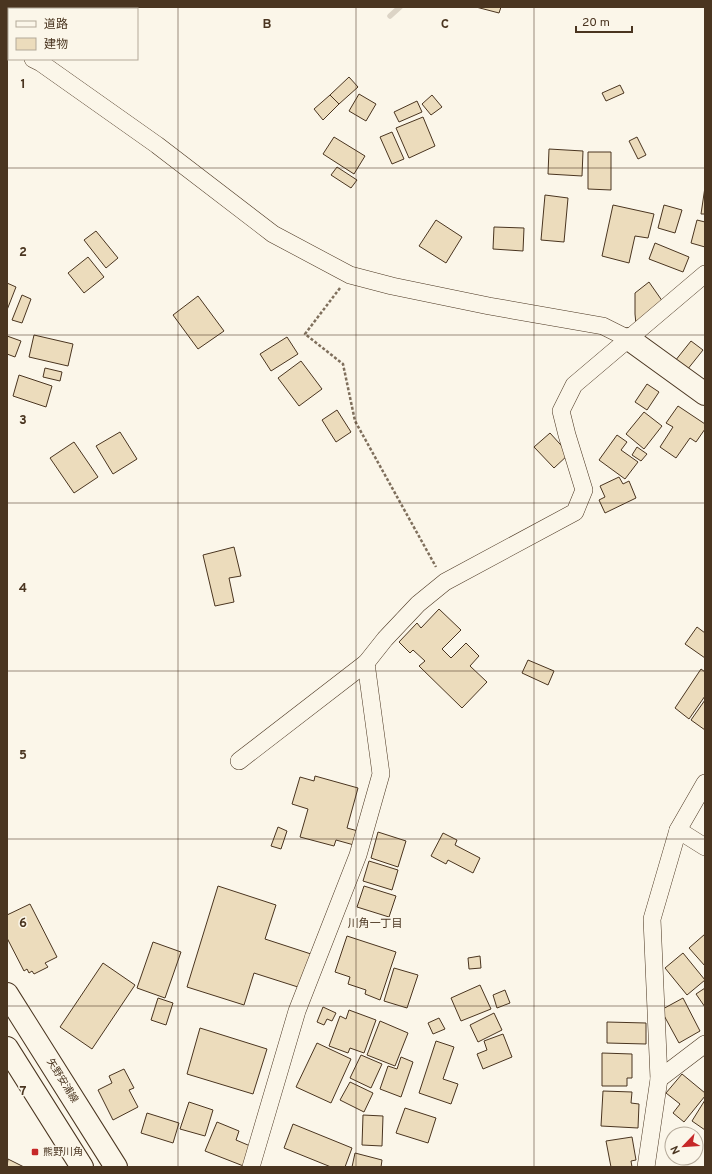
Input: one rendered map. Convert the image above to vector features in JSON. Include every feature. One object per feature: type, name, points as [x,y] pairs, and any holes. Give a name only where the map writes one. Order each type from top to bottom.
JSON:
[{"type":"main road","points":[[629,339],[705,394]]},
{"type":"main road","name":"矢野安浦線","points":[[7,994],[116,1167]]},
{"type":"main road","points":[[7,1048],[82,1167]]},
{"type":"street","points":[[35,60],[157,145],[273,234],[350,275],[392,286],[603,326],[629,339]]},
{"type":"street","points":[[239,761],[366,663],[385,639],[418,604],[445,582],[575,512],[584,490],[561,411],[574,384],[705,274]]},
{"type":"street","points":[[251,1167],[297,1011],[358,855],[381,774],[366,663]]},
{"type":"street","points":[[646,1167],[659,1079],[652,919],[678,830],[705,783]]},
{"type":"street","points":[[678,830],[705,848]]},
{"type":"street","points":[[659,1079],[705,1044]]},
{"type":"path","points":[[350,275],[305,334],[343,364],[355,421],[445,582]]},
{"type":"building","points":[[476,7],[501,7],[499,13]]},
{"type":"building","points":[[349,77],[358,87],[339,104],[330,95]]},
{"type":"building","points":[[620,85],[624,93],[606,101],[602,93]]},
{"type":"building","points":[[359,94],[376,104],[366,121],[349,111]]},
{"type":"building","points":[[330,95],[339,104],[323,120],[314,109]]},
{"type":"building","points":[[432,95],[442,107],[431,115],[422,104]]},
{"type":"building","points":[[417,101],[422,112],[399,122],[394,112]]},
{"type":"building","points":[[423,117],[435,146],[409,158],[396,128]]},
{"type":"building","points":[[392,132],[404,159],[392,164],[380,137]]},
{"type":"building","points":[[334,137],[365,156],[354,174],[323,154]]},
{"type":"building","points":[[637,137],[646,155],[638,159],[629,141]]},
{"type":"building","points":[[549,149],[583,151],[582,176],[548,174]]},
{"type":"building","points":[[588,152],[611,152],[611,190],[588,189]]},
{"type":"building","points":[[337,167],[357,180],[351,188],[331,175]]},
{"type":"building","points":[[705,187],[705,214],[701,214]]},
{"type":"building","points":[[545,195],[568,198],[564,242],[541,240]]},
{"type":"building","points":[[613,205],[654,214],[648,238],[635,236],[629,263],[602,256]]},
{"type":"building","points":[[664,205],[682,210],[675,233],[658,228]]},
{"type":"building","points":[[436,220],[462,237],[446,263],[419,246]]},
{"type":"building","points":[[697,220],[705,222],[705,247],[691,243]]},
{"type":"building","points":[[494,227],[524,228],[523,251],[493,249]]},
{"type":"building","points":[[96,231],[118,258],[106,268],[84,240]]},
{"type":"building","points":[[655,243],[689,257],[683,272],[649,259]]},
{"type":"building","points":[[88,257],[104,277],[84,293],[68,273]]},
{"type":"building","points":[[649,282],[663,302],[636,324],[635,293]]},
{"type":"building","points":[[7,283],[16,287],[7,310]]},
{"type":"building","points":[[22,295],[31,299],[22,323],[12,320]]},
{"type":"building","points":[[198,296],[224,331],[198,349],[173,315]]},
{"type":"building","points":[[34,335],[73,344],[68,366],[29,357]]},
{"type":"building","points":[[7,336],[21,341],[15,357],[7,354]]},
{"type":"building","points":[[287,337],[298,354],[271,371],[260,354]]},
{"type":"building","points":[[691,341],[703,350],[687,370],[675,361]]},
{"type":"building","points":[[301,361],[322,389],[299,406],[278,378]]},
{"type":"building","points":[[45,368],[62,372],[60,381],[43,377]]},
{"type":"building","points":[[19,375],[52,386],[46,407],[13,396]]},
{"type":"building","points":[[647,384],[659,392],[647,410],[635,402]]},
{"type":"building","points":[[678,406],[705,424],[705,429],[696,442],[690,438],[676,458],[660,447],[673,427],[666,423]]},
{"type":"building","points":[[337,410],[351,432],[336,442],[322,420]]},
{"type":"building","points":[[644,412],[662,426],[644,449],[626,434]]},
{"type":"building","points":[[120,432],[137,459],[113,474],[96,446]]},
{"type":"building","points":[[550,433],[569,454],[554,468],[534,447]]},
{"type":"building","points":[[617,435],[627,442],[621,450],[638,462],[625,479],[599,460]]},
{"type":"building","points":[[74,442],[98,477],[74,493],[50,458]]},
{"type":"building","points":[[637,447],[647,454],[641,461],[632,455]]},
{"type":"building","points":[[619,477],[623,484],[629,481],[636,498],[605,513],[599,500],[605,497],[600,486]]},
{"type":"building","points":[[234,547],[241,576],[229,578],[234,602],[215,606],[203,555]]},
{"type":"building","points":[[439,609],[461,630],[442,649],[451,658],[466,643],[479,656],[470,666],[487,682],[462,708],[419,666],[425,661],[413,650],[410,653],[399,642],[417,623],[421,628]]},
{"type":"building","points":[[697,627],[705,633],[705,658],[685,644]]},
{"type":"building","points":[[528,660],[554,671],[548,685],[522,673]]},
{"type":"building","points":[[701,669],[705,672],[705,696],[689,719],[675,708]]},
{"type":"building","points":[[705,700],[705,730],[691,720]]},
{"type":"building","points":[[315,776],[358,788],[347,828],[358,831],[354,845],[336,840],[334,846],[300,837],[308,809],[292,804],[300,777],[314,781]]},
{"type":"building","points":[[278,827],[287,831],[281,849],[271,846]]},
{"type":"building","points":[[378,832],[406,841],[398,867],[371,858]]},
{"type":"building","points":[[443,833],[457,840],[455,845],[480,858],[473,873],[448,860],[446,864],[431,856]]},
{"type":"building","points":[[369,861],[398,870],[392,890],[363,881]]},
{"type":"building","points":[[218,886],[276,905],[265,939],[311,954],[301,988],[254,973],[244,1005],[187,987]]},
{"type":"building","points":[[364,886],[396,896],[389,917],[357,907]]},
{"type":"building","points":[[30,904],[57,957],[45,963],[48,967],[34,974],[32,971],[29,973],[27,969],[24,971],[7,938],[7,915]]},
{"type":"building","points":[[705,934],[705,966],[689,948]]},
{"type":"building","points":[[347,936],[396,952],[380,1000],[365,994],[366,990],[348,984],[350,977],[335,972]]},
{"type":"building","points":[[153,942],[181,952],[165,998],[137,988]]},
{"type":"building","points":[[683,953],[705,980],[687,995],[665,968]]},
{"type":"building","points":[[480,956],[481,968],[469,969],[468,958]]},
{"type":"building","points":[[103,963],[135,985],[92,1049],[60,1027]]},
{"type":"building","points":[[394,968],[418,975],[407,1008],[384,1001]]},
{"type":"building","points":[[480,985],[491,1009],[461,1021],[451,998]]},
{"type":"building","points":[[705,988],[705,1007],[696,994]]},
{"type":"building","points":[[505,990],[510,1003],[497,1008],[493,995]]},
{"type":"building","points":[[158,998],[173,1003],[166,1025],[151,1020]]},
{"type":"building","points":[[683,998],[700,1031],[679,1043],[661,1010]]},
{"type":"building","points":[[323,1007],[336,1013],[332,1021],[327,1019],[324,1025],[317,1022]]},
{"type":"building","points":[[349,1010],[376,1020],[364,1053],[350,1048],[348,1053],[329,1046],[340,1016],[346,1019]]},
{"type":"building","points":[[494,1013],[502,1030],[478,1042],[470,1025]]},
{"type":"building","points":[[439,1018],[445,1029],[433,1034],[428,1023]]},
{"type":"building","points":[[380,1021],[408,1033],[395,1066],[367,1055]]},
{"type":"building","points":[[607,1022],[646,1023],[646,1044],[607,1043]]},
{"type":"building","points":[[200,1028],[267,1049],[253,1094],[187,1074]]},
{"type":"building","points":[[503,1034],[512,1057],[483,1069],[477,1054],[487,1050],[484,1041]]},
{"type":"building","points":[[436,1041],[454,1047],[443,1079],[458,1084],[451,1104],[419,1093]]},
{"type":"building","points":[[317,1043],[351,1059],[331,1103],[296,1087]]},
{"type":"building","points":[[602,1053],[632,1054],[632,1078],[627,1078],[627,1086],[602,1086]]},
{"type":"building","points":[[361,1055],[382,1064],[371,1088],[350,1078]]},
{"type":"building","points":[[401,1057],[413,1062],[401,1097],[380,1089],[388,1066],[397,1069]]},
{"type":"building","points":[[124,1069],[134,1088],[129,1090],[138,1107],[113,1120],[98,1090],[112,1083],[109,1076]]},
{"type":"building","points":[[682,1074],[705,1093],[705,1096],[684,1122],[673,1113],[680,1104],[666,1093]]},
{"type":"building","points":[[350,1082],[373,1093],[364,1112],[340,1100]]},
{"type":"building","points":[[603,1091],[632,1092],[631,1103],[639,1104],[638,1128],[601,1126]]},
{"type":"building","points":[[705,1100],[705,1130],[704,1126],[699,1126],[692,1121]]},
{"type":"building","points":[[189,1102],[213,1110],[205,1136],[180,1129]]},
{"type":"building","points":[[405,1108],[436,1118],[428,1143],[396,1133]]},
{"type":"building","points":[[147,1113],[179,1123],[173,1143],[141,1133]]},
{"type":"building","points":[[363,1115],[383,1116],[382,1146],[362,1145]]},
{"type":"building","points":[[217,1122],[239,1131],[236,1140],[255,1148],[246,1167],[205,1151]]},
{"type":"building","points":[[293,1124],[352,1148],[345,1167],[331,1167],[284,1148]]},
{"type":"building","points":[[632,1137],[636,1160],[631,1161],[632,1167],[611,1167],[606,1141]]},
{"type":"building","points":[[355,1153],[382,1160],[381,1167],[352,1167]]},
{"type":"building","points":[[8,1159],[24,1167],[7,1167]]},
{"type":"waterway","points":[[390,16],[400,7]]},
{"type":"place","name":"熊野川角","points":[[35,1152]]},
{"type":"district","name":"川角一丁目","points":[[375,924]]}]
